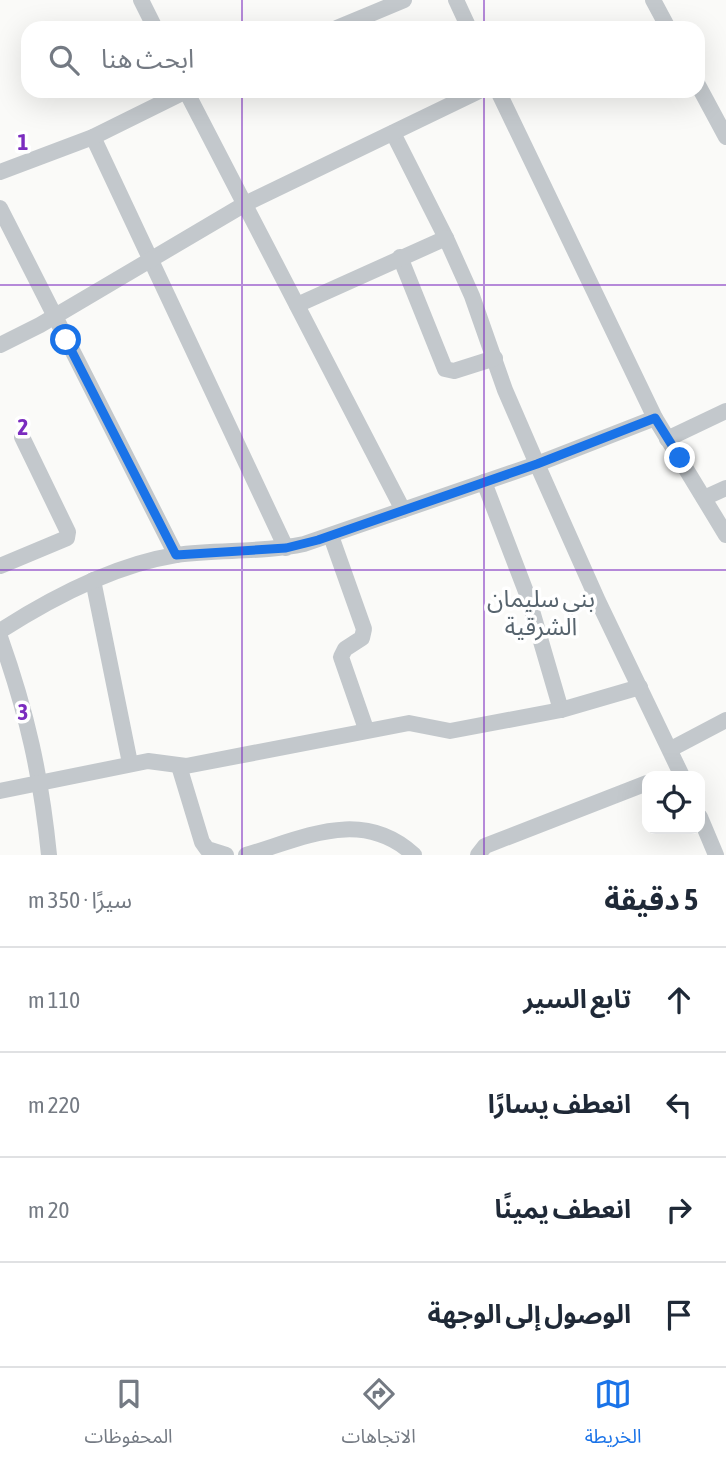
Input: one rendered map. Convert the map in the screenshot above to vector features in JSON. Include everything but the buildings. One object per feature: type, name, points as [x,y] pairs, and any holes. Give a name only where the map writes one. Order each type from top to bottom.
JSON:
[{"type":"street","points":[[141,0],[152,21]]},
{"type":"street","points":[[354,21],[404,0]]},
{"type":"street","points":[[456,0],[466,21]]},
{"type":"street","points":[[653,0],[664,21]]},
{"type":"street","points":[[0,172],[93,137],[172,98]]},
{"type":"street","points":[[190,98],[403,510]]},
{"type":"street","points":[[0,345],[245,204],[466,98]]},
{"type":"street","points":[[501,98],[655,418],[726,535]]},
{"type":"street","points":[[705,98],[726,137]]},
{"type":"street","points":[[393,133],[446,238],[537,464],[671,749],[675,771]]},
{"type":"street","points":[[93,137],[286,548]]},
{"type":"street","points":[[0,208],[176,555]]},
{"type":"street","points":[[297,305],[446,238]]},
{"type":"street","points":[[400,257],[445,369],[454,371],[495,358]]},
{"type":"street","points":[[667,439],[726,411]]},
{"type":"street","points":[[0,631],[93,580],[176,555],[286,548],[331,536],[537,464],[655,418]]},
{"type":"street","points":[[0,566],[67,538],[68,532],[22,437]]},
{"type":"street","points":[[484,482],[528,597],[561,710]]},
{"type":"street","points":[[704,498],[726,488]]},
{"type":"street","points":[[331,536],[364,629],[362,638],[345,649],[341,657],[366,729]]},
{"type":"street","points":[[93,580],[130,764]]},
{"type":"street","points":[[0,637],[25,713],[42,784],[49,855]]},
{"type":"street","points":[[0,791],[130,764],[157,761],[179,766],[409,723],[450,731],[561,710],[640,687]]},
{"type":"street","points":[[671,749],[726,720]]},
{"type":"street","points":[[179,766],[202,842],[207,849],[226,855]]},
{"type":"street","points":[[478,855],[485,846],[642,785]]},
{"type":"street","points":[[246,855],[335,829],[358,828],[384,834],[414,855]]},
{"type":"street","points":[[705,829],[716,855]]},
{"type":"district","name":"بني سليمان الشرقية","points":[[541,612]]},
{"type":"route","points":[[66,340],[176,555],[286,548],[318,540],[537,464],[655,418],[680,458]]}]
